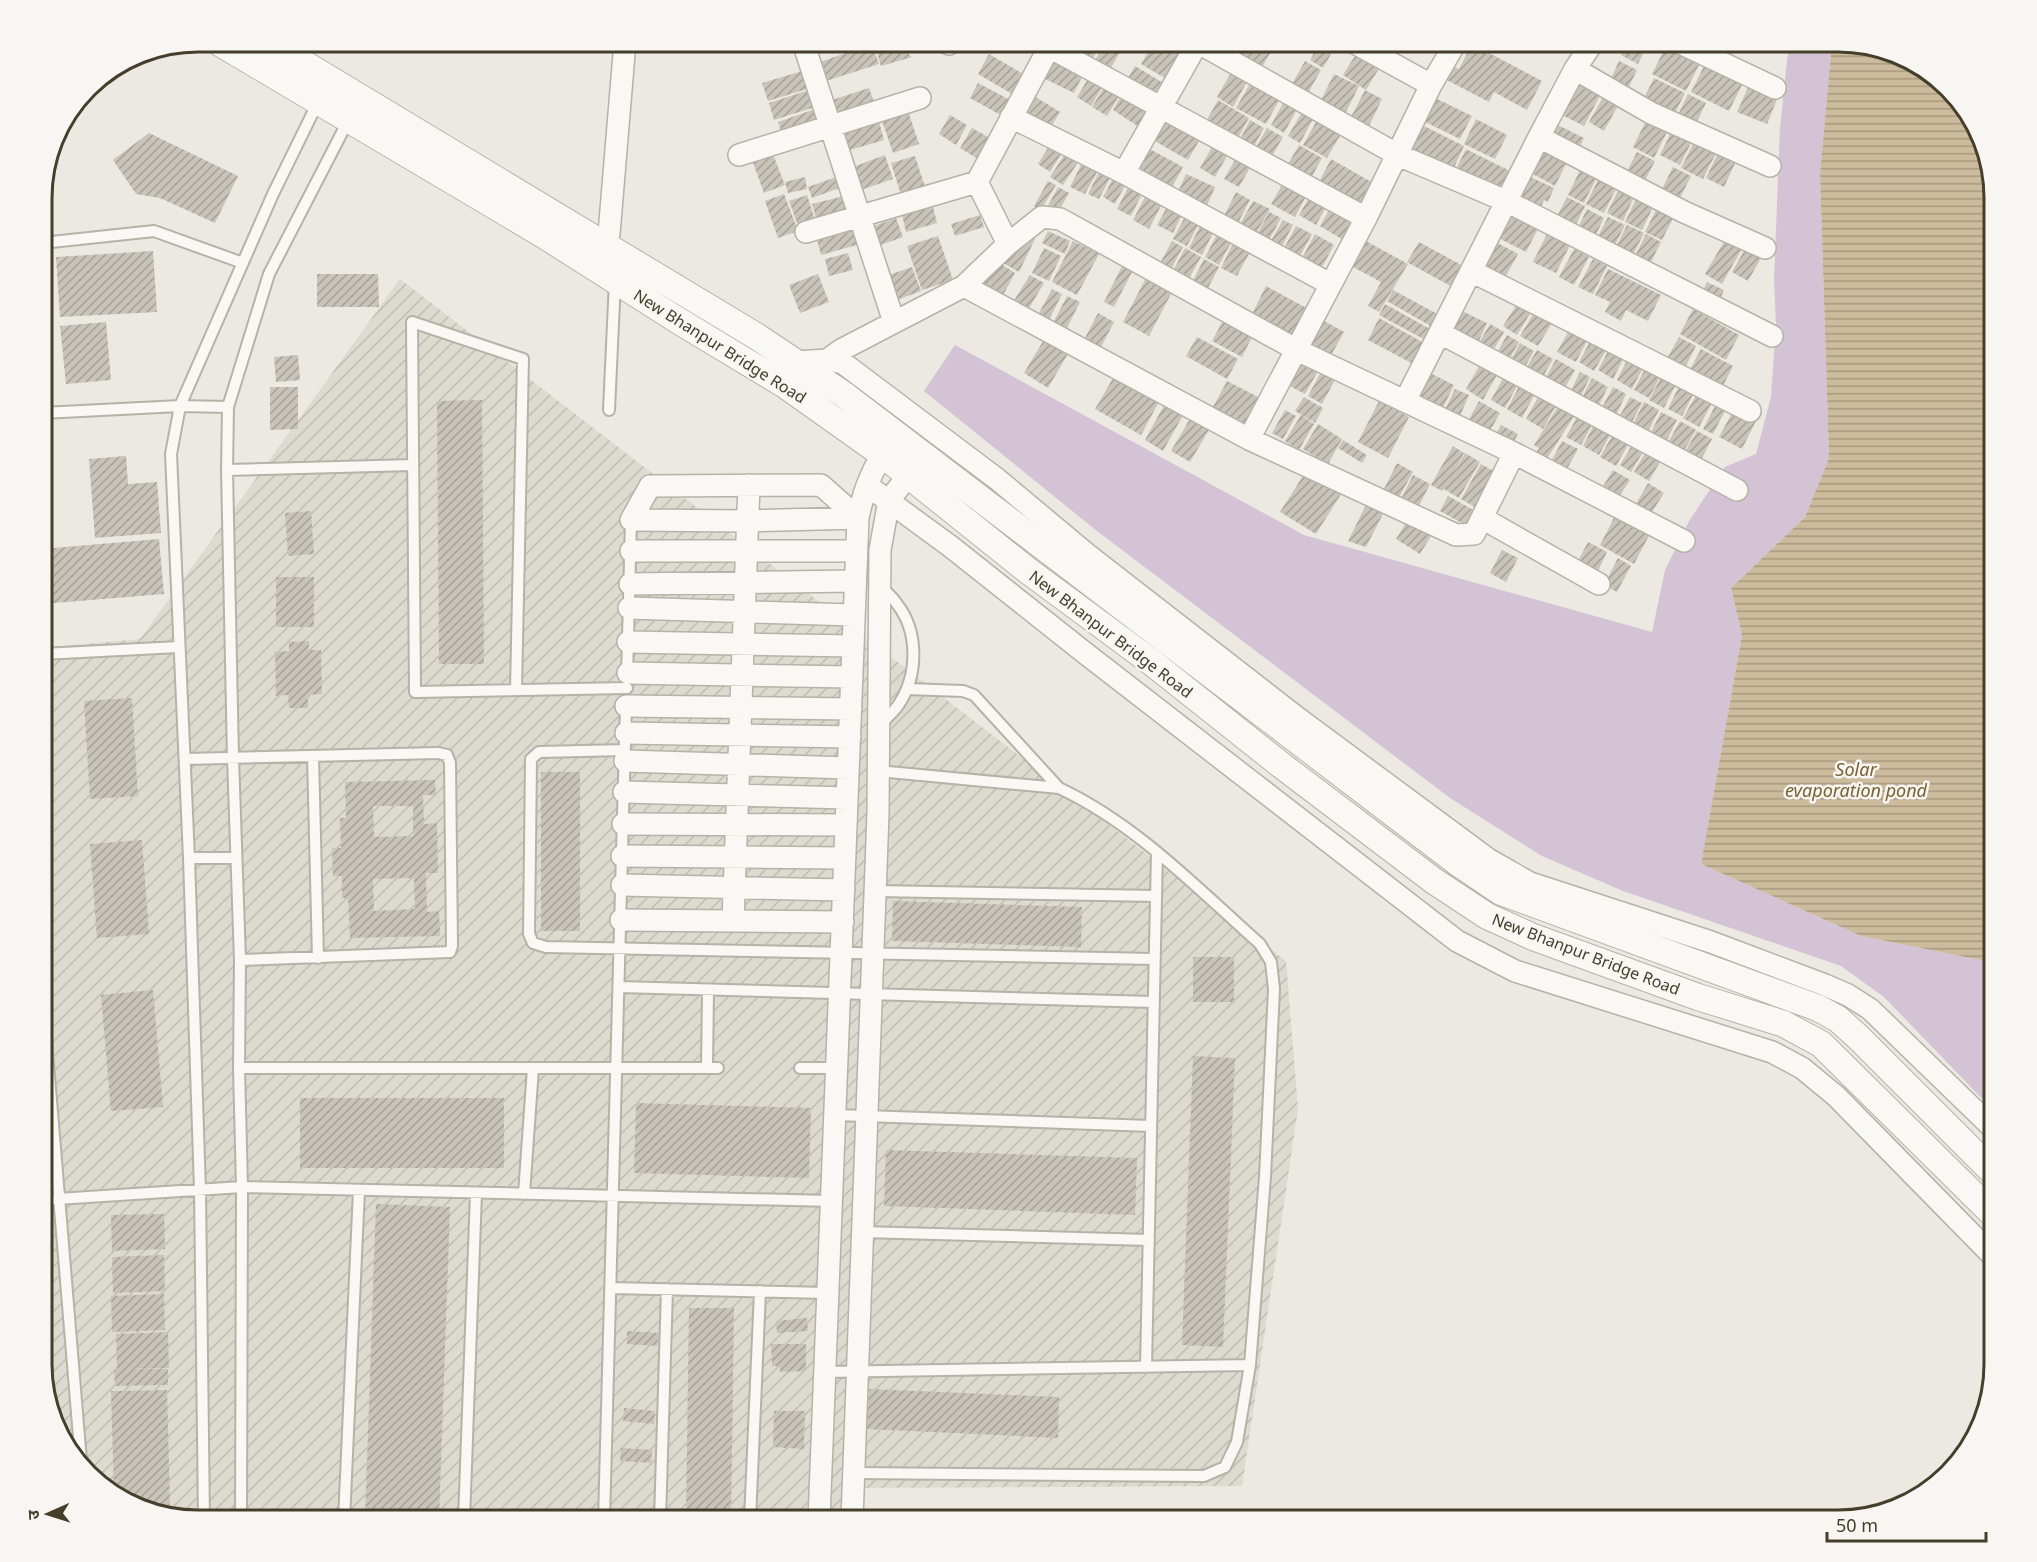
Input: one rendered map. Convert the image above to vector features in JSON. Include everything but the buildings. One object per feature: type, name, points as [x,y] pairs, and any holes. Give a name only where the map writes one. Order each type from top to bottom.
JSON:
[{"type":"street","name":"New Bhanpur Bridge Road","points":[[235,52],[318,102],[355,109],[603,245],[796,362],[843,394],[889,444],[908,476],[1027,570],[1150,661],[1281,765],[1434,881],[1487,916],[1533,937],[1698,997],[1784,1024],[1821,1044],[1984,1205]]},
{"type":"street","name":"New Bhanpur Bridge Road","points":[[284,52],[330,80],[355,109],[542,234],[679,321],[889,444],[921,454],[1458,863],[1501,892],[1818,1008],[1838,1019],[1984,1163]]},
{"type":"street","points":[[603,245],[609,234],[623,52]]},
{"type":"street","points":[[812,52],[829,126],[894,322]]},
{"type":"street","points":[[807,232],[977,182],[1047,52]]},
{"type":"street","points":[[1065,52],[1366,218]]},
{"type":"street","points":[[1124,173],[1191,52]]},
{"type":"street","points":[[1215,52],[1398,155],[1506,201],[1772,336]]},
{"type":"street","points":[[1371,52],[1431,85]]},
{"type":"street","points":[[1249,439],[1366,218],[1431,85],[1450,52]]},
{"type":"street","points":[[1405,400],[1539,137],[1586,52]]},
{"type":"street","points":[[1699,52],[1775,88]]},
{"type":"street","points":[[1575,69],[1651,113],[1770,166]]},
{"type":"street","points":[[740,155],[920,98]]},
{"type":"street","points":[[1011,117],[1124,173],[1330,284]]},
{"type":"street","points":[[1539,137],[1684,212],[1765,248]]},
{"type":"street","points":[[977,182],[1008,244]]},
{"type":"street","points":[[827,360],[964,286],[1008,244],[1042,217],[1060,219],[1297,350],[1514,453],[1684,541]]},
{"type":"street","points":[[1471,271],[1750,411]]},
{"type":"street","points":[[964,286],[1249,439],[1456,535],[1474,534],[1514,453]]},
{"type":"street","points":[[1440,333],[1737,490]]},
{"type":"street","points":[[796,362],[827,360],[843,363],[997,479],[1089,555],[1244,676],[1488,859],[1530,883],[1711,942],[1848,994],[1870,1009],[1984,1117]]},
{"type":"street","points":[[819,1510],[858,518],[861,502],[889,444],[910,414]]},
{"type":"street","points":[[852,1510],[875,891],[880,550],[889,500],[908,476],[936,432]]},
{"type":"street","points":[[749,485],[821,485],[858,518],[747,521],[631,520],[650,486],[749,485]]},
{"type":"street","points":[[733,921],[749,485]]},
{"type":"street","points":[[868,486],[1457,941],[1515,971],[1772,1052],[1802,1068],[1836,1096],[1984,1247]]},
{"type":"street","points":[[1482,518],[1599,585]]},
{"type":"street","points":[[631,551],[856,551]]},
{"type":"street","points":[[630,584],[855,581]]},
{"type":"street","points":[[629,608],[854,615]]},
{"type":"street","points":[[628,642],[853,645]]},
{"type":"street","points":[[627,689],[742,675],[852,677]]},
{"type":"street","points":[[627,689],[741,707],[851,709]]},
{"type":"street","points":[[625,748],[740,735],[850,737]]},
{"type":"street","points":[[625,748],[738,764],[848,768]]},
{"type":"street","points":[[624,792],[847,798]]},
{"type":"street","points":[[623,824],[846,825]]},
{"type":"street","points":[[622,856],[845,858]]},
{"type":"street","points":[[622,885],[844,890]]},
{"type":"street","points":[[621,920],[843,922]]},
{"type":"lane","points":[[204,1510],[200,1190],[189,858],[171,454],[180,406],[273,194],[330,80]]},
{"type":"lane","points":[[241,1510],[240,960],[233,758],[227,470],[228,407],[269,274],[355,109]]},
{"type":"lane","points":[[53,242],[154,231],[243,263]]},
{"type":"lane","points":[[609,410],[615,279]]},
{"type":"lane","points":[[516,690],[523,359],[412,322],[415,692],[627,689]]},
{"type":"lane","points":[[53,412],[180,406],[228,407]]},
{"type":"lane","points":[[227,470],[413,465]]},
{"type":"lane","points":[[604,1510],[631,520]]},
{"type":"lane","points":[[879,725],[898,706],[910,681],[914,655],[910,628],[898,604],[880,585]]},
{"type":"lane","points":[[53,654],[179,648]]},
{"type":"lane","points":[[854,1473],[1204,1476],[1225,1467],[1237,1442],[1250,1365],[1265,1177],[1274,989],[1271,962],[1260,944],[1157,852],[1091,805],[1059,788],[974,695],[963,691],[906,689]]},
{"type":"lane","points":[[625,748],[539,752],[531,759],[529,933],[533,943],[546,947],[1155,959]]},
{"type":"lane","points":[[185,759],[438,753],[447,755],[450,763],[452,935],[450,952],[240,960]]},
{"type":"lane","points":[[313,756],[318,958]]},
{"type":"lane","points":[[878,771],[1059,788]]},
{"type":"lane","points":[[1146,1367],[1157,852]]},
{"type":"lane","points":[[189,858],[236,858]]},
{"type":"lane","points":[[875,891],[1156,896]]},
{"type":"lane","points":[[619,987],[1154,1002]]},
{"type":"lane","points":[[239,1068],[712,1068],[708,990]]},
{"type":"lane","points":[[524,1194],[533,1068]]},
{"type":"lane","points":[[800,1068],[837,1068]]},
{"type":"lane","points":[[835,1115],[1151,1126]]},
{"type":"lane","points":[[53,1118],[80,1448]]},
{"type":"lane","points":[[53,1199],[242,1187],[831,1201]]},
{"type":"lane","points":[[344,1510],[359,1190]]},
{"type":"lane","points":[[464,1510],[476,1192]]},
{"type":"lane","points":[[862,1232],[1149,1240]]},
{"type":"lane","points":[[610,1287],[827,1293]]},
{"type":"lane","points":[[660,1510],[667,1289]]},
{"type":"lane","points":[[750,1510],[760,1292]]},
{"type":"lane","points":[[824,1372],[1250,1365]]},
{"type":"shaded area","points":[[1788,52],[1831,52],[1820,174],[1829,458],[1805,517],[1731,588],[1742,635],[1701,864],[1861,936],[1984,961],[1984,1101],[1884,997],[1841,966],[1623,891],[1542,856],[1450,798],[1097,531],[924,391],[955,345],[1304,535],[1652,632],[1665,570],[1689,521],[1725,467],[1756,454],[1771,397],[1776,325],[1774,280],[1780,128]]},
{"type":"shaded area","points":[[400,279],[1286,961],[1298,1109],[1242,1486],[857,1488],[855,1510],[198,1510],[151,1502],[125,1490],[110,1479],[95,1467],[77,1445],[57,1402],[53,1373],[53,647],[140,639]]},
{"type":"water","name":"Solar evaporation pond","points":[[1831,52],[1877,57],[1920,77],[1942,95],[1960,117],[1980,160],[1984,198],[1984,961],[1861,936],[1701,864],[1742,635],[1731,588],[1805,517],[1829,458],[1820,174]]}]
